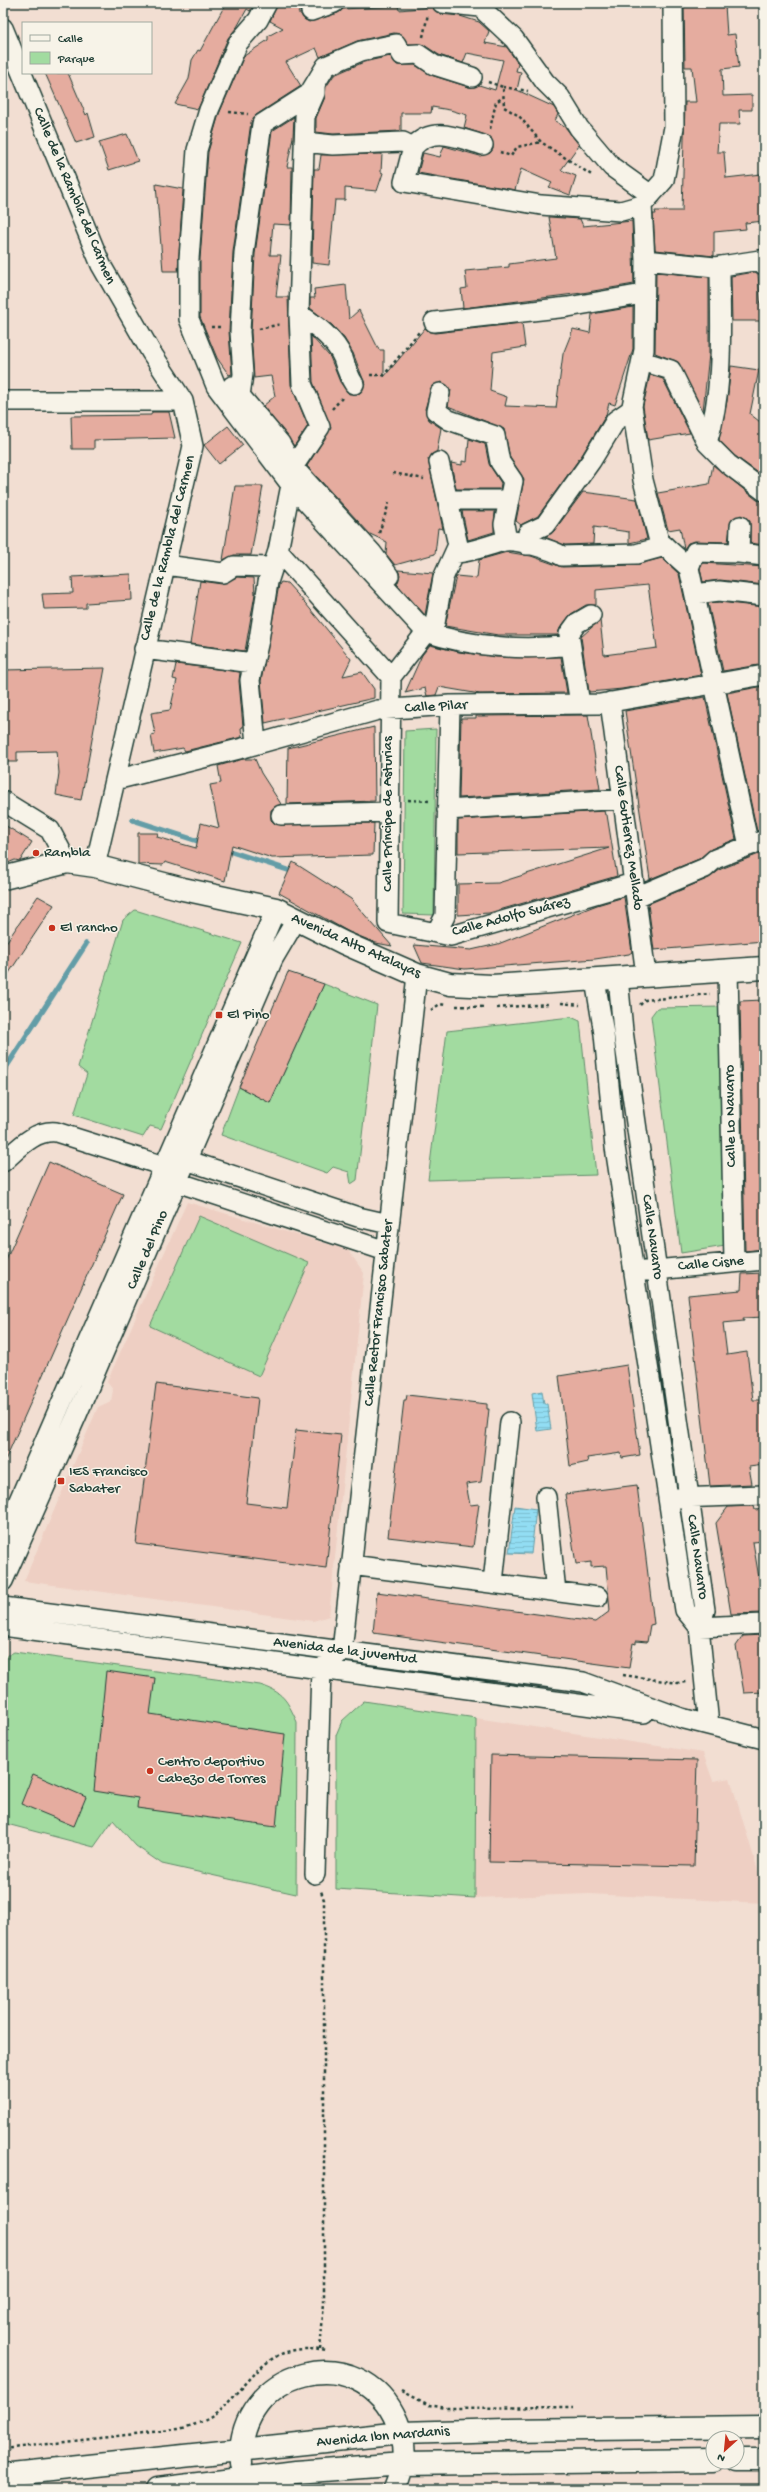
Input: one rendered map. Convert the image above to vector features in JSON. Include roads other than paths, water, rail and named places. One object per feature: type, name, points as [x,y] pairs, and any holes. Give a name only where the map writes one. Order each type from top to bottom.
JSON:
[{"type":"main road","name":"Avenida Alto Atalayas","points":[[3,878],[67,862],[95,866],[183,889],[276,909],[296,920],[417,975],[450,984],[492,986],[764,968]]},
{"type":"main road","points":[[233,2485],[243,2431],[263,2396],[279,2384],[297,2376],[317,2372],[339,2374],[360,2381],[379,2395],[393,2412],[401,2433],[403,2464],[395,2489]]},
{"type":"main road","points":[[393,2412],[436,2432]]},
{"type":"main road","points":[[206,2454],[221,2447],[248,2420]]},
{"type":"main road","name":"Avenida Ibn Mardanis","points":[[3,2474],[240,2451],[401,2433],[764,2427]]},
{"type":"main road","name":"Avenida Ibn Mardanis","points":[[157,2489],[233,2485],[350,2467],[403,2464],[705,2460]]},
{"type":"main road","points":[[745,2460],[764,2460]]},
{"type":"main road","points":[[399,2489],[430,2463]]},
{"type":"street","points":[[267,3],[258,20],[238,43],[209,110],[197,150],[193,186],[189,319],[216,386],[398,602],[426,632],[454,641],[539,649],[570,645]]},
{"type":"street","points":[[311,11],[334,3]]},
{"type":"street","points":[[484,146],[436,133],[420,139],[413,147],[404,182],[541,204],[621,211],[646,200],[664,180],[674,127],[673,3]]},
{"type":"street","points":[[436,7],[480,5],[514,39],[545,82],[560,98],[579,128],[612,167],[646,200],[643,294],[644,350],[632,410],[643,480],[659,541],[690,568]]},
{"type":"street","name":"Calle de la Rambla del Carmen","points":[[3,28],[22,74]]},
{"type":"street","points":[[240,396],[243,374],[240,329],[244,253],[262,124],[309,94],[315,87],[326,66],[361,52],[396,44],[402,55],[418,54],[434,64],[472,77]]},
{"type":"street","name":"Calle de la Rambla del Carmen","points":[[22,74],[101,265],[151,352],[183,401],[193,446],[166,565],[144,649],[95,866]]},
{"type":"street","points":[[256,744],[250,680],[253,663],[260,640],[292,476],[320,427],[302,384],[299,317],[305,116],[315,93],[315,87]]},
{"type":"street","points":[[304,142],[333,145],[403,142],[413,147]]},
{"type":"street","points":[[645,260],[720,266],[760,260],[764,265]]},
{"type":"street","points":[[707,443],[713,424],[721,355],[720,266]]},
{"type":"street","points":[[434,322],[568,307],[643,294]]},
{"type":"street","points":[[299,317],[317,326],[337,348],[351,379]]},
{"type":"street","points":[[196,336],[240,396],[280,443],[292,476],[372,553],[400,592],[398,602]]},
{"type":"street","points":[[642,361],[671,370],[707,443],[728,464],[764,491]]},
{"type":"street","points":[[440,393],[436,411],[449,420],[495,436],[500,462],[513,481],[504,524],[507,541]]},
{"type":"street","points":[[3,401],[183,401]]},
{"type":"street","points":[[527,545],[528,534],[545,525],[588,467],[616,420],[632,410]]},
{"type":"street","points":[[275,559],[390,677],[435,623],[443,578],[456,553],[458,545],[449,500],[439,462]]},
{"type":"street","points":[[449,500],[508,500]]},
{"type":"street","points":[[738,553],[740,526]]},
{"type":"street","points":[[456,553],[475,552],[507,541],[554,551],[562,556],[636,554],[665,546]]},
{"type":"street","points":[[757,843],[713,683],[690,568],[695,552],[738,553],[764,556]]},
{"type":"street","points":[[166,565],[223,573],[234,566],[275,559]]},
{"type":"street","points":[[695,594],[719,591],[764,596]]},
{"type":"street","points":[[580,704],[569,634],[577,623],[592,615]]},
{"type":"street","points":[[144,649],[253,663]]},
{"type":"street","name":"Calle Pilar","points":[[115,780],[256,744],[378,710],[450,705],[580,704],[610,702],[764,675]]},
{"type":"street","name":"Calle Príncipe de Asturias","points":[[388,923],[390,677]]},
{"type":"street","name":"Calle Gutierrez Mellado","points":[[610,702],[646,975]]},
{"type":"street","points":[[436,933],[444,916],[450,705]]},
{"type":"street","points":[[447,806],[623,799]]},
{"type":"street","points":[[3,801],[50,830],[67,862]]},
{"type":"street","points":[[281,815],[389,805]]},
{"type":"street","name":"Calle Adolfo Suárez","points":[[388,923],[451,936],[635,890],[705,868],[715,859],[757,843]]},
{"type":"street","name":"Calle del Pino","points":[[3,1537],[276,909]]},
{"type":"street","name":"Calle del Pino","points":[[3,1581],[76,1417],[273,959],[296,920]]},
{"type":"street","name":"Calle Lo Navarro","points":[[728,970],[734,1262]]},
{"type":"street","name":"Calle Rector Francisco Sabater","points":[[342,1651],[417,975]]},
{"type":"street","name":"Calle Navarro","points":[[618,977],[623,1031],[705,1610],[699,1627]]},
{"type":"street","name":"Calle Navarro","points":[[595,980],[604,1034],[615,1147],[685,1610],[699,1627]]},
{"type":"street","points":[[3,1162],[30,1139],[44,1131],[56,1132],[164,1166],[177,1181],[386,1251]]},
{"type":"street","points":[[164,1166],[186,1160],[358,1217],[389,1224]]},
{"type":"street","name":"Calle Cisne","points":[[633,1271],[764,1260]]},
{"type":"street","points":[[493,1583],[510,1422]]},
{"type":"street","points":[[668,1499],[764,1495]]},
{"type":"street","points":[[546,1497],[556,1592]]},
{"type":"street","points":[[351,1565],[598,1597]]},
{"type":"street","name":"Avenida de la juventud","points":[[3,1606],[583,1682],[682,1718],[764,1739]]},
{"type":"street","points":[[3,1616],[35,1620],[120,1622]]},
{"type":"street","points":[[709,1725],[699,1627],[764,1624]]},
{"type":"street","name":"Avenida de la juventud","points":[[3,1626],[682,1718]]},
{"type":"street","points":[[218,1635],[274,1652],[301,1656],[321,1669]]},
{"type":"street","points":[[315,1874],[321,1669],[342,1651]]},
{"type":"street","points":[[321,1669],[345,1661],[379,1666],[489,1670]]},
{"type":"water","points":[[542,1391],[544,1404],[547,1404],[551,1429],[537,1431],[532,1393]]},
{"type":"water","points":[[515,1506],[536,1509],[531,1554],[509,1553]]},
{"type":"waterway","points":[[133,820],[204,843]]},
{"type":"waterway","points":[[223,849],[288,870]]},
{"type":"waterway","points":[[3,1072],[86,944]]},
{"type":"place","name":"Rambla","points":[[36,853]]},
{"type":"place","name":"El rancho","points":[[52,928]]},
{"type":"place","name":"El Pino","points":[[219,1015]]},
{"type":"place","name":"IES Francisco Sabater","points":[[61,1481]]},
{"type":"place","name":"Centro deportivo Cabezo de Torres","points":[[150,1771]]}]
